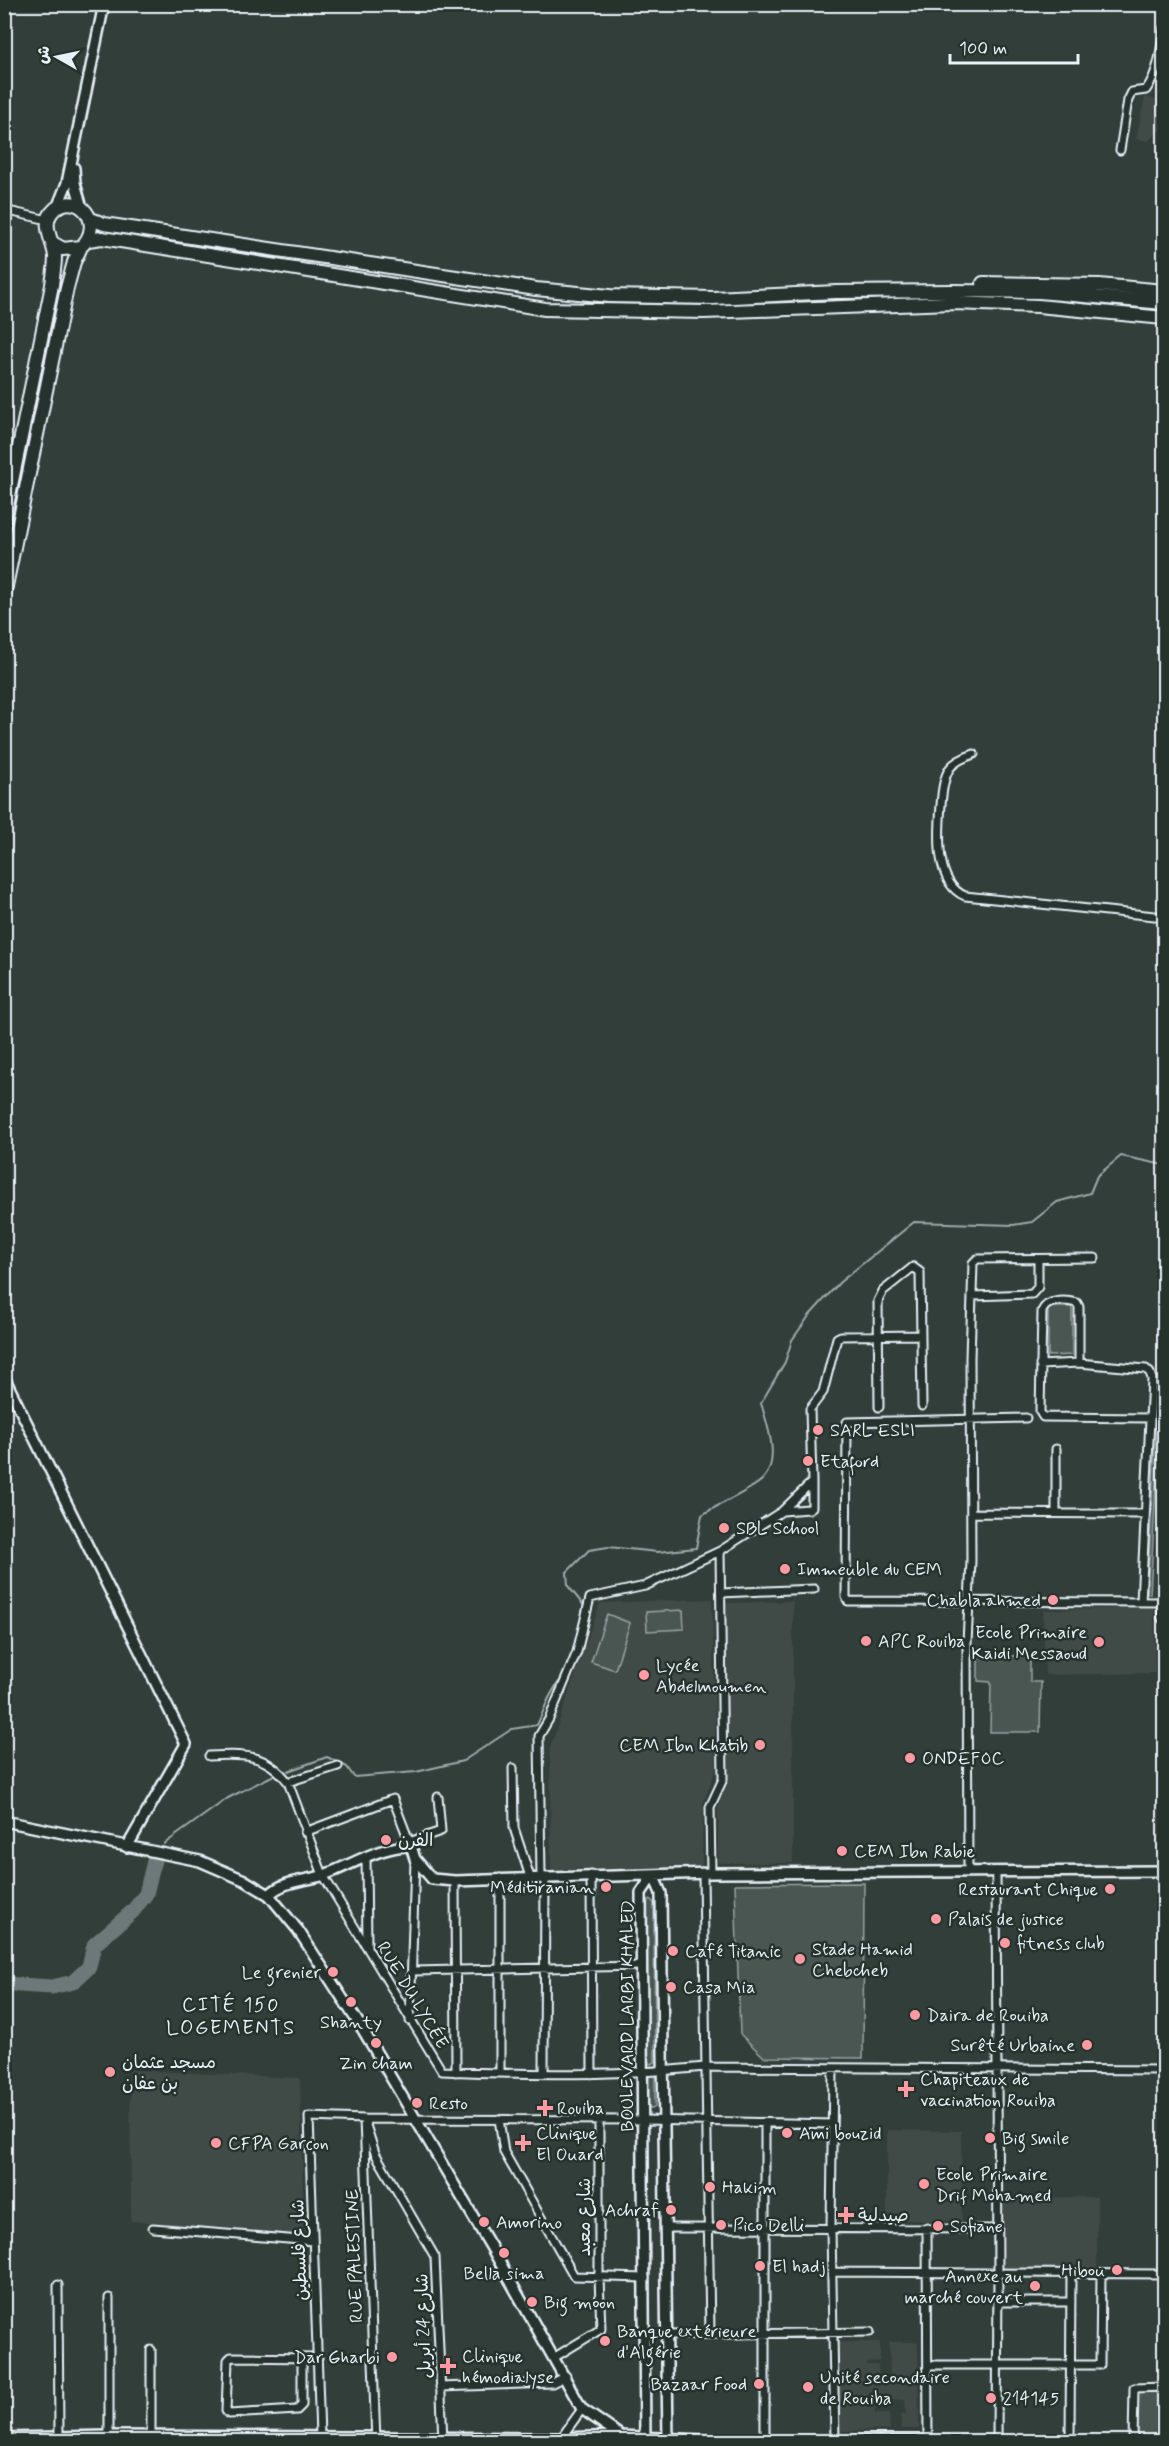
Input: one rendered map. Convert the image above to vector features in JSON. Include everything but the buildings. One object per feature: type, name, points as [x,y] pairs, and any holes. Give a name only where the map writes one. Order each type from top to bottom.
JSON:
[{"type":"highway","points":[[4,520],[52,285],[55,260],[48,220],[57,208],[65,204],[74,204],[82,208],[91,219],[104,224],[525,287],[610,296],[712,298],[836,292],[952,297],[1164,318]]},
{"type":"highway","points":[[4,596],[67,288],[74,262],[92,226],[91,219]]},
{"type":"highway","points":[[53,243],[63,249],[102,238],[546,309],[704,312],[1039,292],[1164,303]]},
{"type":"highway","points":[[952,297],[977,283],[1099,285],[1164,291]]},
{"type":"highway","points":[[952,297],[1164,325]]},
{"type":"highway","points":[[1164,1598],[1164,1617]]},
{"type":"main road","points":[[57,208],[67,183],[104,4]]},
{"type":"main road","points":[[73,156],[75,183],[82,208]]},
{"type":"main road","points":[[4,1377],[186,1744],[127,1847]]},
{"type":"main road","points":[[4,1821],[200,1861],[244,1880],[269,1895],[298,1930],[363,2030],[566,2376],[582,2409],[621,2436]]},
{"type":"main road","points":[[269,1895],[276,1888],[323,1875],[366,1856],[410,1844],[415,1859],[432,1879],[455,1881],[707,1873],[1164,1871]]},
{"type":"main road","name":"BOULEVARD LARBI KHALED","points":[[645,2440],[641,1893],[653,1875]]},
{"type":"main road","name":"BOULEVARD LARBI KHALED","points":[[653,1875],[661,1893],[668,2441]]},
{"type":"main road","points":[[4,2438],[26,2440],[60,2437],[151,2436],[162,2439],[561,2438],[574,2440],[621,2436],[668,2441],[1007,2442]]},
{"type":"street","points":[[1120,150],[1128,100],[1132,92],[1146,90],[1149,85],[1161,57],[1164,28]]},
{"type":"street","points":[[4,210],[48,220]]},
{"type":"street","points":[[974,754],[962,758],[950,767],[943,791],[938,841],[940,858],[959,893],[977,897],[1164,916]]},
{"type":"street","points":[[968,1872],[967,1643],[971,1513],[973,1263],[977,1258],[1095,1258]]},
{"type":"street","points":[[972,1296],[1032,1294],[1038,1287],[1038,1259]]},
{"type":"street","points":[[879,1407],[880,1295],[913,1267],[920,1272],[922,1406]]},
{"type":"street","points":[[1079,1363],[1080,1307],[1073,1301],[1050,1302],[1044,1305],[1040,1365],[1040,1412],[1043,1417],[1049,1419],[1150,1418]]},
{"type":"street","points":[[782,1511],[812,1507],[810,1409],[823,1392],[835,1342],[841,1336],[921,1335]]},
{"type":"street","points":[[1040,1365],[1079,1363],[1146,1369],[1150,1373],[1152,1379],[1141,1602]]},
{"type":"street","points":[[1026,1418],[850,1420],[846,1424],[846,1597],[848,1601],[1141,1602],[1164,1598]]},
{"type":"street","points":[[1056,1449],[1056,1513]]},
{"type":"street","points":[[544,2073],[543,1877],[539,1736],[549,1719],[578,1652],[590,1598],[645,1586],[720,1551],[782,1511],[812,1482]]},
{"type":"street","points":[[971,1513],[1145,1514]]},
{"type":"street","points":[[710,2334],[705,2067],[707,1873],[710,1807],[723,1779],[720,1551]]},
{"type":"street","points":[[721,1593],[814,1589]]},
{"type":"street","name":"RUE DU LYCÉE","points":[[209,1756],[256,1757],[278,1770],[288,1782],[323,1875],[441,2071],[592,2074],[662,2072],[705,2067],[1164,2070]]},
{"type":"street","points":[[288,1782],[338,1766]]},
{"type":"street","points":[[513,1768],[514,1828],[530,1877]]},
{"type":"street","points":[[305,1832],[393,1798],[410,1844],[441,1831],[438,1797]]},
{"type":"street","points":[[366,1856],[367,1948]]},
{"type":"street","points":[[410,2021],[415,1859]]},
{"type":"street","points":[[996,1871],[997,2441]]},
{"type":"street","points":[[591,1875],[592,2074]]},
{"type":"street","points":[[500,1878],[500,2073]]},
{"type":"street","points":[[455,1881],[456,2072]]},
{"type":"street","points":[[413,1971],[641,1966]]},
{"type":"street","points":[[829,2441],[833,2332],[831,2229],[833,2068]]},
{"type":"street","name":"شارع فلسطين","points":[[327,2438],[318,2358],[309,2117],[364,2119]]},
{"type":"street","points":[[364,2119],[643,2120],[832,2124]]},
{"type":"street","name":"شارع 24 أبريل","points":[[364,2119],[375,2153],[435,2258],[443,2439]]},
{"type":"street","name":"RUE PALESTINE","points":[[364,2119],[376,2439]]},
{"type":"street","points":[[499,2119],[504,2152],[574,2276],[645,2278]]},
{"type":"street","name":"شارع معبد","points":[[555,2357],[601,2329],[599,2120]]},
{"type":"street","points":[[765,2123],[767,2333],[765,2441]]},
{"type":"street","points":[[153,2228],[313,2241]]},
{"type":"street","points":[[665,2228],[998,2229]]},
{"type":"street","points":[[927,2228],[928,2440]]},
{"type":"street","points":[[832,2272],[1164,2274]]},
{"type":"street","points":[[1070,2442],[1071,2274]]},
{"type":"street","points":[[928,2365],[1100,2366],[1101,2274]]},
{"type":"street","points":[[58,2285],[60,2437]]},
{"type":"street","points":[[109,2436],[110,2298]]},
{"type":"street","points":[[998,2302],[1071,2302]]},
{"type":"street","points":[[668,2335],[870,2331]]},
{"type":"street","points":[[151,2350],[151,2436]]},
{"type":"street","points":[[302,2358],[302,2405],[297,2410],[229,2414],[226,2411],[228,2360],[231,2357],[318,2358]]},
{"type":"street","points":[[440,2387],[552,2384],[566,2376]]},
{"type":"street","points":[[1133,2442],[1134,2388],[1164,2387]]},
{"type":"street","points":[[561,2438],[582,2409]]},
{"type":"shaded area","points":[[1145,97],[1164,101],[1164,127],[1148,141],[1136,139]]},
{"type":"shaded area","points":[[1048,1307],[1072,1307],[1072,1355],[1048,1356]]},
{"type":"shaded area","points":[[1156,1428],[1159,1428],[1150,1594],[1147,1594]]},
{"type":"shaded area","name":"Lycée Abdelmoumen","points":[[712,1599],[716,1769],[703,1803],[702,1866],[551,1870],[550,1748],[600,1603]]},
{"type":"shaded area","name":"CEM Ibn Khatib","points":[[793,1601],[793,1863],[718,1863],[718,1808],[728,1775],[726,1603]]},
{"type":"shaded area","name":"Ecole Primaire Kaidi Messaoud","points":[[1154,1608],[1155,1673],[1045,1675],[1043,1610]]},
{"type":"shaded area","points":[[683,1610],[684,1629],[647,1631],[646,1612]]},
{"type":"shaded area","points":[[607,1614],[630,1623],[615,1670],[591,1662]]},
{"type":"shaded area","points":[[978,1656],[1030,1656],[1030,1682],[1041,1682],[1040,1732],[990,1732],[991,1682],[978,1681]]},
{"type":"shaded area","name":"Stade Hamid Chebcheb","points":[[864,1883],[863,2058],[764,2057],[740,2034],[735,1884]]},
{"type":"shaded area","points":[[650,1899],[654,1903],[655,2062],[651,2064],[647,2062],[646,1903]]},
{"type":"shaded area","name":"CFPA Garcon","points":[[130,2070],[300,2078],[304,2235],[131,2221]]},
{"type":"shaded area","points":[[651,2073],[655,2077],[655,2107],[652,2109],[648,2107],[648,2077]]},
{"type":"shaded area","name":"Ecole Primaire Drif Mohamed","points":[[887,2130],[961,2131],[962,2221],[887,2220]]},
{"type":"shaded area","points":[[1097,2197],[1097,2270],[1004,2270],[1004,2198]]},
{"type":"shaded area","points":[[839,2342],[880,2342],[880,2361],[866,2362],[867,2365],[878,2365],[879,2378],[890,2378],[889,2342],[918,2342],[919,2429],[901,2429],[901,2415],[906,2414],[905,2400],[875,2400],[875,2414],[889,2414],[890,2430],[840,2431]]},
{"type":"shaded area","points":[[1136,2392],[1157,2392],[1157,2437],[1136,2437]]},
{"type":"waterway","points":[[585,1607],[568,1586],[567,1572],[589,1550],[608,1547],[658,1552],[696,1548],[702,1515],[763,1479],[768,1471],[772,1452],[761,1403],[785,1362],[792,1340],[809,1316],[840,1282],[914,1222],[1013,1225],[1032,1222],[1057,1202],[1090,1193],[1097,1176],[1121,1156],[1164,1165]]},
{"type":"waterway","points":[[288,1771],[327,1757],[347,1767],[354,1777],[416,1772],[463,1761],[512,1729],[537,1725],[551,1694],[563,1677]]},
{"type":"waterway","points":[[164,1844],[228,1798],[274,1775]]},
{"type":"waterway","points":[[4,1984],[52,1987],[73,1982],[89,1967],[94,1945],[133,1911],[146,1894],[154,1861]]},
{"type":"place","name":"SARL ESLI","points":[[818,1430]]},
{"type":"place","name":"Etaford","points":[[808,1461]]},
{"type":"place","name":"SBL School","points":[[724,1528]]},
{"type":"place","name":"Immeuble du CEM","points":[[785,1569]]},
{"type":"place","name":"Chabla ahmed","points":[[1053,1600]]},
{"type":"place","name":"APC Rouiba","points":[[866,1641]]},
{"type":"place","name":"Ecole Primaire Kaidi Messaoud","points":[[1099,1642]]},
{"type":"place","name":"Lycée Abdelmoumen","points":[[644,1675]]},
{"type":"place","name":"CEM Ibn Khatib","points":[[760,1745]]},
{"type":"place","name":"ONDEFOC","points":[[910,1758]]},
{"type":"place","name":"الفرن","points":[[386,1840]]},
{"type":"place","name":"CEM Ibn Rabie","points":[[842,1851]]},
{"type":"place","name":"Méditiranian","points":[[606,1887]]},
{"type":"place","name":"Restaurant Chique","points":[[1110,1889]]},
{"type":"place","name":"Palais de justice","points":[[936,1919]]},
{"type":"place","name":"fitness club","points":[[1005,1943]]},
{"type":"place","name":"Café Titanic","points":[[673,1951]]},
{"type":"place","name":"Stade Hamid Chebcheb","points":[[800,1959]]},
{"type":"place","name":"Le grenier","points":[[333,1972]]},
{"type":"place","name":"Casa Mia","points":[[671,1987]]},
{"type":"place","name":"Shanty","points":[[351,2002]]},
{"type":"place","name":"Daira de Rouiba","points":[[915,2015]]},
{"type":"place","name":"Zin cham","points":[[376,2043]]},
{"type":"place","name":"Surêté Urbaine","points":[[1087,2045]]},
{"type":"place","name":"مسجد عثمان بن عفان","points":[[110,2072]]},
{"type":"place","name":"Chapiteaux de vaccination Rouiba","points":[[906,2089]]},
{"type":"place","name":"Resto","points":[[417,2103]]},
{"type":"place","name":"Rouiba","points":[[545,2108]]},
{"type":"place","name":"Ami bouzid","points":[[787,2133]]},
{"type":"place","name":"Big smile","points":[[990,2138]]},
{"type":"place","name":"CFPA Garcon","points":[[216,2143]]},
{"type":"place","name":"Clinique El Ouard","points":[[523,2143]]},
{"type":"place","name":"Ecole Primaire Drif Mohamed","points":[[924,2184]]},
{"type":"place","name":"Hakim","points":[[710,2187]]},
{"type":"place","name":"Achraf","points":[[671,2210]]},
{"type":"place","name":"صيدلية","points":[[846,2215]]},
{"type":"place","name":"Amorino","points":[[484,2222]]},
{"type":"place","name":"Pico Delli","points":[[721,2225]]},
{"type":"place","name":"Sofiane","points":[[938,2226]]},
{"type":"place","name":"Bella sima","points":[[504,2253]]},
{"type":"place","name":"El hadj","points":[[760,2266]]},
{"type":"place","name":"Hibou","points":[[1117,2270]]},
{"type":"place","name":"Annexe au marché couvert","points":[[1035,2286]]},
{"type":"place","name":"Big moon","points":[[532,2302]]},
{"type":"place","name":"Banque extérieure d'Algérie","points":[[605,2341]]},
{"type":"place","name":"Dar Gharbi","points":[[392,2357]]},
{"type":"place","name":"Clinique hémodialyse","points":[[448,2366]]},
{"type":"place","name":"Bazaar Food","points":[[759,2384]]},
{"type":"place","name":"Unité secondaire de Rouiba","points":[[808,2387]]},
{"type":"place","name":"214145","points":[[991,2398]]},
{"type":"district","name":"CITÉ 150 LOGEMENTS","points":[[231,2016]]}]
